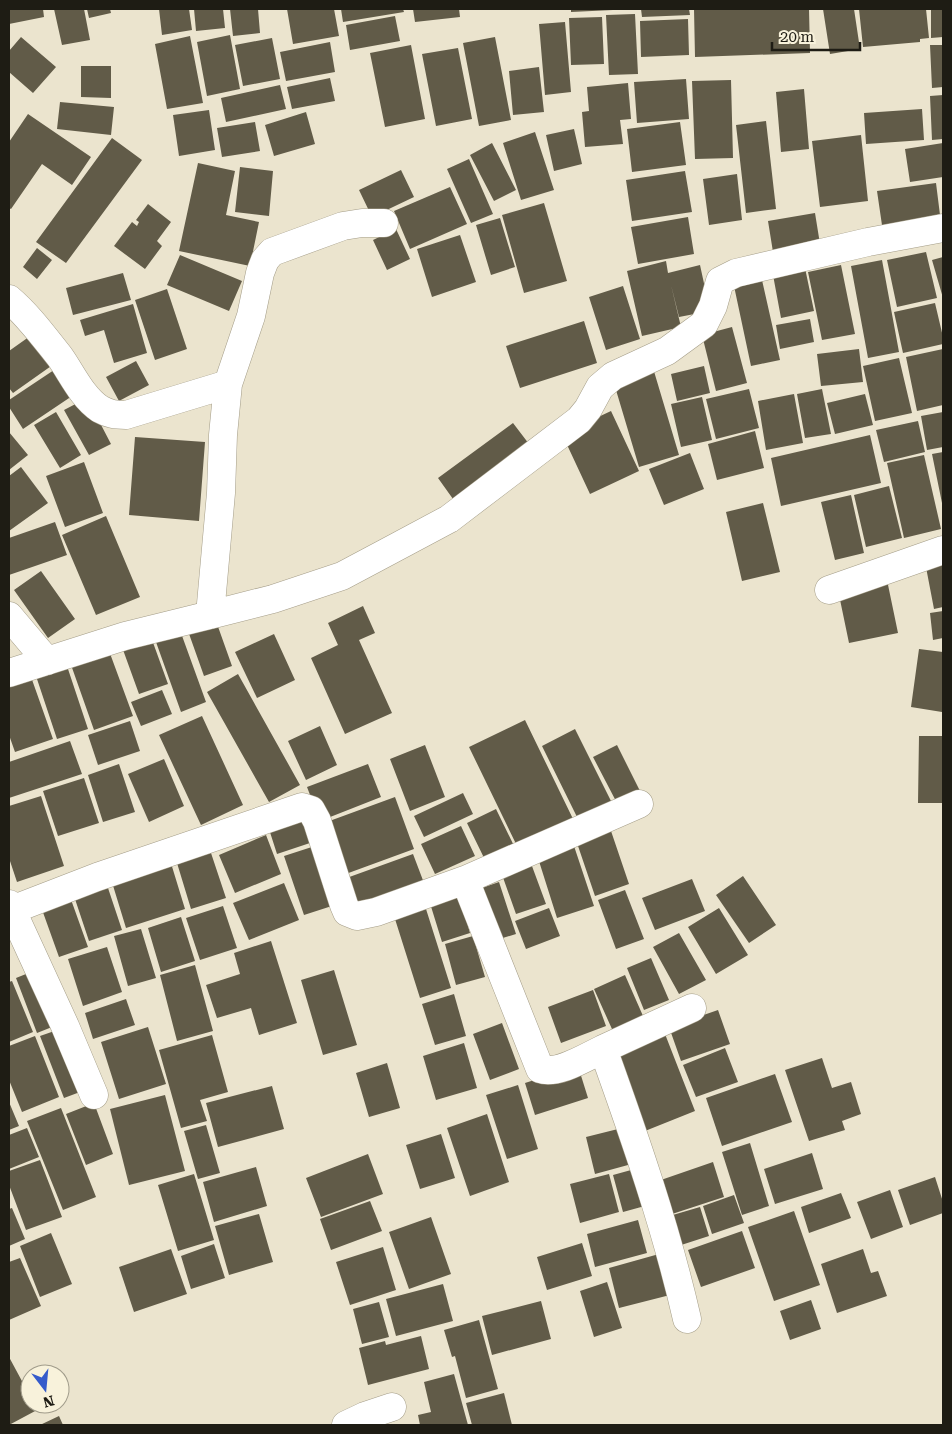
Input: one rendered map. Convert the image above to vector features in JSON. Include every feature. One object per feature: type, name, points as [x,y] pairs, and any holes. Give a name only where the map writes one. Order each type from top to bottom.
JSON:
[{"type":"street","points":[[210,616],[228,384],[252,316],[260,273],[265,260],[272,252],[343,226],[362,223],[384,223]]},
{"type":"street","points":[[9,673],[125,636],[273,600],[342,576],[449,519],[579,420],[588,409],[600,387],[613,376],[667,351],[704,324],[713,306],[720,281],[745,270],[868,242],[943,228]]},
{"type":"street","points":[[9,298],[19,307],[59,357],[89,400],[110,415],[126,415],[228,384]]},
{"type":"street","points":[[829,590],[943,550]]},
{"type":"street","points":[[9,616],[47,661]]},
{"type":"street","points":[[94,1095],[65,1026],[10,909],[302,806],[311,810],[317,821],[347,912],[357,916],[376,912],[465,880],[638,804]]},
{"type":"street","points":[[465,880],[540,1069],[547,1071],[556,1070],[692,1008]]},
{"type":"street","points":[[603,1049],[658,1207],[687,1319]]},
{"type":"street","points":[[346,1425],[364,1416],[392,1407]]},
{"type":"building","points":[[9,9],[43,9],[44,17],[9,24]]},
{"type":"building","points":[[54,9],[84,9],[90,40],[62,45]]},
{"type":"building","points":[[87,9],[110,9],[111,13],[89,18]]},
{"type":"building","points":[[159,9],[189,9],[192,30],[162,35]]},
{"type":"building","points":[[194,9],[223,9],[225,28],[196,31]]},
{"type":"building","points":[[230,9],[258,9],[260,33],[233,36]]},
{"type":"building","points":[[287,9],[334,9],[339,36],[293,44]]},
{"type":"building","points":[[341,9],[403,9],[404,12],[343,22]]},
{"type":"building","points":[[413,9],[459,9],[460,17],[415,22]]},
{"type":"building","points":[[571,9],[613,9],[613,10],[571,12]]},
{"type":"building","points":[[641,9],[689,9],[690,15],[642,17]]},
{"type":"building","points":[[694,9],[809,9],[810,53],[695,57]]},
{"type":"building","points":[[823,9],[854,9],[860,49],[830,54]]},
{"type":"building","points":[[859,9],[926,9],[929,38],[920,39],[920,42],[863,47]]},
{"type":"building","points":[[931,9],[943,9],[943,37],[931,38]]},
{"type":"building","points":[[635,14],[638,74],[609,75],[606,15]]},
{"type":"building","points":[[395,16],[400,41],[350,50],[346,25]]},
{"type":"building","points":[[602,17],[604,64],[571,65],[569,18]]},
{"type":"building","points":[[688,19],[689,55],[641,57],[640,21]]},
{"type":"building","points":[[565,22],[571,92],[545,95],[539,24]]},
{"type":"building","points":[[230,35],[240,89],[207,96],[197,42]]},
{"type":"building","points":[[190,36],[203,103],[167,109],[155,44]]},
{"type":"building","points":[[21,37],[56,67],[33,93],[9,72],[9,51]]},
{"type":"building","points":[[495,37],[511,120],[479,126],[463,43]]},
{"type":"building","points":[[272,38],[280,79],[243,86],[235,45]]},
{"type":"building","points":[[330,42],[335,72],[286,81],[280,52]]},
{"type":"building","points":[[411,45],[425,119],[385,127],[370,53]]},
{"type":"building","points":[[930,45],[943,45],[943,87],[932,88]]},
{"type":"building","points":[[458,48],[472,119],[436,126],[422,54]]},
{"type":"building","points":[[81,66],[111,66],[111,98],[81,97]]},
{"type":"building","points":[[539,67],[544,112],[513,115],[509,71]]},
{"type":"building","points":[[330,78],[335,101],[292,109],[287,87]]},
{"type":"building","points":[[686,79],[689,119],[637,123],[634,82]]},
{"type":"building","points":[[731,80],[733,158],[695,159],[692,81]]},
{"type":"building","points":[[628,83],[631,119],[620,120],[623,144],[585,147],[582,112],[589,111],[587,87]]},
{"type":"building","points":[[280,85],[286,109],[226,122],[221,98]]},
{"type":"building","points":[[804,89],[809,149],[781,152],[776,92]]},
{"type":"building","points":[[943,95],[943,139],[932,140],[930,96]]},
{"type":"building","points":[[60,102],[114,107],[111,135],[57,129]]},
{"type":"building","points":[[922,109],[924,140],[866,144],[864,113]]},
{"type":"building","points":[[209,110],[215,150],[179,156],[173,115]]},
{"type":"building","points":[[306,112],[315,144],[274,156],[265,125]]},
{"type":"building","points":[[28,114],[91,157],[72,185],[42,164],[11,209],[9,208],[9,142]]},
{"type":"building","points":[[766,121],[776,209],[746,213],[736,125]]},
{"type":"building","points":[[255,122],[260,151],[222,157],[217,128]]},
{"type":"building","points":[[680,122],[686,165],[632,172],[627,129]]},
{"type":"building","points":[[574,129],[582,164],[554,171],[546,135]]},
{"type":"building","points":[[535,132],[554,190],[521,200],[503,143]]},
{"type":"building","points":[[861,135],[868,201],[820,207],[812,141]]},
{"type":"building","points":[[112,138],[142,160],[66,263],[36,242]]},
{"type":"building","points":[[492,143],[516,190],[494,201],[470,155]]},
{"type":"building","points":[[943,143],[943,177],[910,182],[905,149]]},
{"type":"building","points":[[469,159],[493,214],[471,223],[447,169]]},
{"type":"building","points":[[198,163],[235,171],[226,215],[259,222],[250,266],[179,251]]},
{"type":"building","points":[[240,167],[273,171],[269,216],[235,212]]},
{"type":"building","points":[[401,170],[414,197],[372,217],[359,190]]},
{"type":"building","points":[[685,171],[692,212],[632,221],[626,180]]},
{"type":"building","points":[[737,174],[742,220],[709,225],[703,179]]},
{"type":"building","points":[[936,183],[941,223],[883,232],[877,191]]},
{"type":"building","points":[[450,187],[467,224],[410,249],[394,211]]},
{"type":"building","points":[[544,203],[567,281],[524,293],[502,215]]},
{"type":"building","points":[[148,204],[171,222],[157,241],[162,246],[145,269],[114,246],[132,222],[137,226],[139,222],[136,220]]},
{"type":"building","points":[[815,213],[820,244],[773,252],[768,221]]},
{"type":"building","points":[[688,217],[694,254],[638,264],[631,227]]},
{"type":"building","points":[[500,218],[515,267],[491,275],[476,225]]},
{"type":"building","points":[[396,229],[410,259],[387,270],[373,240]]},
{"type":"building","points":[[460,235],[476,282],[432,297],[417,249]]},
{"type":"building","points":[[37,248],[52,260],[37,279],[23,267]]},
{"type":"building","points":[[926,252],[937,298],[897,307],[887,260]]},
{"type":"building","points":[[180,255],[242,281],[229,311],[167,285]]},
{"type":"building","points":[[943,257],[943,298],[932,260]]},
{"type":"building","points":[[882,260],[899,352],[868,358],[851,266]]},
{"type":"building","points":[[666,261],[668,273],[700,265],[710,311],[679,317],[671,285],[681,327],[642,336],[627,271]]},
{"type":"building","points":[[841,265],[855,334],[822,340],[808,272]]},
{"type":"building","points":[[805,268],[814,311],[781,318],[773,275]]},
{"type":"building","points":[[123,273],[131,300],[73,315],[66,288]]},
{"type":"building","points":[[762,280],[780,360],[751,366],[734,286]]},
{"type":"building","points":[[623,286],[640,339],[606,350],[589,297]]},
{"type":"building","points":[[167,289],[187,349],[155,360],[135,300]]},
{"type":"building","points":[[935,303],[943,344],[903,353],[894,312]]},
{"type":"building","points":[[133,304],[147,353],[114,363],[104,330],[85,336],[80,320]]},
{"type":"building","points":[[810,319],[814,342],[780,349],[776,325]]},
{"type":"building","points":[[584,321],[597,363],[520,388],[506,346]]},
{"type":"building","points":[[732,327],[747,383],[716,391],[702,335]]},
{"type":"building","points":[[33,334],[54,364],[13,393],[9,388],[9,351]]},
{"type":"building","points":[[859,349],[863,382],[821,386],[817,354]]},
{"type":"building","points":[[943,349],[943,405],[917,411],[906,357]]},
{"type":"building","points":[[899,358],[912,413],[875,421],[863,366]]},
{"type":"building","points":[[136,361],[149,385],[119,401],[106,377]]},
{"type":"building","points":[[63,364],[81,390],[23,429],[9,407],[9,400]]},
{"type":"building","points":[[704,366],[710,393],[677,401],[671,374]]},
{"type":"building","points":[[653,368],[679,455],[639,467],[613,380]]},
{"type":"building","points":[[749,389],[759,428],[716,439],[706,399]]},
{"type":"building","points":[[822,389],[831,434],[805,438],[797,394]]},
{"type":"building","points":[[794,394],[803,443],[766,450],[758,401]]},
{"type":"building","points":[[865,394],[873,425],[835,434],[827,403]]},
{"type":"building","points":[[702,397],[712,440],[681,447],[671,404]]},
{"type":"building","points":[[87,398],[111,444],[89,455],[64,410]]},
{"type":"building","points":[[611,411],[639,471],[590,494],[562,434]]},
{"type":"building","points":[[56,412],[81,455],[60,468],[34,425]]},
{"type":"building","points":[[943,412],[943,447],[927,450],[921,416]]},
{"type":"building","points":[[918,421],[925,452],[884,462],[876,430]]},
{"type":"building","points":[[513,423],[529,444],[453,499],[438,478]]},
{"type":"building","points":[[755,431],[764,468],[717,480],[708,444]]},
{"type":"building","points":[[9,432],[28,455],[9,470]]},
{"type":"building","points":[[870,435],[881,483],[781,506],[771,458]]},
{"type":"building","points":[[135,437],[205,442],[199,521],[129,515]]},
{"type":"building","points":[[943,452],[943,502],[942,503],[932,454]]},
{"type":"building","points":[[690,453],[704,489],[664,505],[649,469]]},
{"type":"building","points":[[924,455],[941,529],[904,538],[887,463]]},
{"type":"building","points":[[84,462],[103,513],[65,527],[46,476]]},
{"type":"building","points":[[21,467],[48,503],[9,531],[9,476]]},
{"type":"building","points":[[889,486],[902,538],[866,547],[854,495]]},
{"type":"building","points":[[851,495],[864,553],[835,560],[821,502]]},
{"type":"building","points":[[763,503],[780,572],[742,581],[726,512]]},
{"type":"building","points":[[106,516],[140,597],[96,615],[62,535]]},
{"type":"building","points":[[55,522],[67,555],[9,575],[9,538]]},
{"type":"building","points":[[943,559],[943,607],[934,609],[925,562]]},
{"type":"building","points":[[41,571],[75,619],[48,638],[14,590]]},
{"type":"building","points":[[887,580],[898,633],[849,643],[838,590]]},
{"type":"building","points":[[363,606],[375,633],[359,640],[392,713],[345,734],[311,658],[338,645],[328,623]]},
{"type":"building","points":[[943,611],[943,638],[933,640],[930,613]]},
{"type":"building","points":[[216,621],[232,666],[204,676],[188,631]]},
{"type":"building","points":[[181,633],[206,702],[181,712],[156,642]]},
{"type":"building","points":[[274,634],[295,680],[257,698],[235,652]]},
{"type":"building","points":[[151,637],[168,684],[139,694],[122,647]]},
{"type":"building","points":[[108,648],[133,716],[94,730],[70,662]]},
{"type":"building","points":[[919,649],[943,652],[942,712],[911,707]]},
{"type":"building","points":[[66,663],[88,729],[57,739],[35,673]]},
{"type":"building","points":[[30,674],[53,739],[15,752],[9,735],[9,682]]},
{"type":"building","points":[[238,674],[300,785],[269,802],[207,692]]},
{"type":"building","points":[[162,690],[172,714],[141,726],[131,702]]},
{"type":"building","points":[[202,716],[243,805],[201,825],[159,735]]},
{"type":"building","points":[[525,720],[574,821],[518,848],[469,747]]},
{"type":"building","points":[[130,721],[140,751],[98,765],[88,735]]},
{"type":"building","points":[[320,726],[337,765],[306,780],[288,741]]},
{"type":"building","points":[[575,729],[612,803],[578,819],[542,746]]},
{"type":"building","points":[[919,736],[943,736],[943,803],[918,803]]},
{"type":"building","points":[[70,741],[82,774],[9,798],[9,762]]},
{"type":"building","points":[[425,745],[445,797],[410,811],[390,759]]},
{"type":"building","points":[[617,745],[641,793],[618,805],[593,757]]},
{"type":"building","points":[[164,759],[184,806],[149,822],[128,774]]},
{"type":"building","points":[[119,764],[135,812],[103,822],[88,775]]},
{"type":"building","points":[[368,764],[381,797],[320,821],[307,787]]},
{"type":"building","points":[[84,778],[99,823],[58,836],[43,791]]},
{"type":"building","points":[[463,793],[473,814],[424,837],[414,816]]},
{"type":"building","points":[[41,796],[64,866],[17,882],[9,858],[9,806]]},
{"type":"building","points":[[395,797],[414,849],[343,875],[324,823]]},
{"type":"building","points":[[496,809],[516,850],[487,864],[467,823]]},
{"type":"building","points":[[307,813],[316,841],[277,854],[268,826]]},
{"type":"building","points":[[461,826],[475,856],[435,874],[421,844]]},
{"type":"building","points":[[611,831],[629,884],[595,896],[577,843]]},
{"type":"building","points":[[266,835],[281,874],[235,893],[219,855]]},
{"type":"building","points":[[318,845],[338,904],[304,915],[284,856]]},
{"type":"building","points":[[574,846],[594,906],[557,918],[538,858]]},
{"type":"building","points":[[211,853],[226,898],[191,909],[177,863]]},
{"type":"building","points":[[413,854],[424,883],[352,909],[341,880]]},
{"type":"building","points":[[529,858],[546,904],[516,914],[500,869]]},
{"type":"building","points":[[170,860],[185,909],[126,928],[111,879]]},
{"type":"building","points":[[743,876],[776,925],[749,943],[716,895]]},
{"type":"building","points":[[692,879],[705,911],[655,930],[642,898]]},
{"type":"building","points":[[499,882],[516,934],[493,941],[476,890]]},
{"type":"building","points":[[284,883],[299,920],[249,940],[233,903]]},
{"type":"building","points":[[107,885],[122,930],[89,941],[74,896]]},
{"type":"building","points":[[625,890],[644,939],[616,949],[598,900]]},
{"type":"building","points":[[458,891],[470,933],[442,942],[429,900]]},
{"type":"building","points":[[69,894],[88,947],[59,957],[40,904]]},
{"type":"building","points":[[223,906],[237,948],[200,960],[186,918]]},
{"type":"building","points":[[549,908],[560,936],[526,949],[515,921]]},
{"type":"building","points":[[719,908],[748,955],[716,974],[688,927]]},
{"type":"building","points":[[426,909],[451,988],[420,998],[395,919]]},
{"type":"building","points":[[181,917],[195,961],[161,972],[148,928]]},
{"type":"building","points":[[141,929],[156,978],[128,986],[114,936]]},
{"type":"building","points":[[679,933],[706,980],[679,994],[653,947]]},
{"type":"building","points":[[473,936],[485,977],[456,985],[445,944]]},
{"type":"building","points":[[271,941],[297,1023],[259,1035],[251,1008],[217,1018],[206,985],[240,974],[234,953]]},
{"type":"building","points":[[107,947],[122,992],[83,1006],[68,959]]},
{"type":"building","points":[[651,958],[669,1000],[644,1010],[627,968]]},
{"type":"building","points":[[195,965],[213,1031],[177,1041],[160,975]]},
{"type":"building","points":[[334,970],[357,1045],[323,1055],[301,980]]},
{"type":"building","points":[[31,972],[62,1023],[37,1033],[16,978]]},
{"type":"building","points":[[625,975],[647,1025],[616,1038],[594,989]]},
{"type":"building","points":[[12,981],[33,1032],[9,1042],[9,982]]},
{"type":"building","points":[[593,990],[606,1026],[561,1043],[548,1007]]},
{"type":"building","points":[[454,994],[466,1036],[435,1045],[422,1004]]},
{"type":"building","points":[[126,999],[135,1025],[93,1039],[85,1013]]},
{"type":"building","points":[[718,1010],[730,1044],[681,1061],[669,1027]]},
{"type":"building","points":[[502,1023],[519,1069],[490,1080],[473,1034]]},
{"type":"building","points":[[66,1027],[88,1089],[64,1098],[40,1036]]},
{"type":"building","points":[[148,1027],[166,1084],[119,1099],[101,1042]]},
{"type":"building","points":[[665,1034],[695,1111],[645,1131],[614,1054]]},
{"type":"building","points":[[212,1035],[228,1092],[200,1100],[207,1121],[181,1128],[159,1050]]},
{"type":"building","points":[[35,1036],[59,1097],[22,1112],[9,1080],[9,1046]]},
{"type":"building","points":[[464,1043],[477,1088],[436,1100],[423,1056]]},
{"type":"building","points":[[725,1048],[738,1082],[696,1097],[683,1065]]},
{"type":"building","points":[[822,1058],[832,1088],[851,1082],[861,1114],[842,1121],[845,1130],[809,1141],[785,1070]]},
{"type":"building","points":[[387,1063],[400,1108],[369,1117],[356,1073]]},
{"type":"building","points":[[578,1066],[588,1098],[535,1115],[525,1083]]},
{"type":"building","points":[[775,1074],[792,1122],[722,1146],[706,1098]]},
{"type":"building","points":[[518,1085],[538,1149],[507,1159],[486,1095]]},
{"type":"building","points":[[272,1086],[284,1129],[218,1147],[206,1103]]},
{"type":"building","points":[[165,1095],[185,1171],[129,1185],[110,1109]]},
{"type":"building","points":[[9,1102],[19,1126],[9,1130]]},
{"type":"building","points":[[94,1103],[113,1154],[86,1165],[66,1114]]},
{"type":"building","points":[[61,1108],[96,1197],[63,1210],[27,1121]]},
{"type":"building","points":[[487,1114],[509,1182],[470,1196],[447,1128]]},
{"type":"building","points":[[206,1125],[220,1173],[198,1179],[184,1131]]},
{"type":"building","points":[[630,1126],[639,1162],[595,1174],[586,1137]]},
{"type":"building","points":[[27,1128],[39,1157],[9,1169],[9,1135]]},
{"type":"building","points":[[441,1134],[455,1178],[420,1189],[406,1145]]},
{"type":"building","points":[[750,1143],[769,1206],[742,1215],[722,1152]]},
{"type":"building","points":[[812,1153],[823,1189],[775,1204],[764,1169]]},
{"type":"building","points":[[368,1154],[383,1194],[321,1217],[306,1178]]},
{"type":"building","points":[[40,1160],[62,1217],[26,1230],[9,1185],[9,1171]]},
{"type":"building","points":[[713,1162],[724,1197],[669,1215],[658,1181]]},
{"type":"building","points":[[256,1167],[267,1206],[214,1222],[203,1182]]},
{"type":"building","points":[[642,1167],[652,1204],[623,1212],[613,1175]]},
{"type":"building","points":[[194,1174],[214,1240],[178,1251],[158,1185]]},
{"type":"building","points":[[609,1174],[619,1212],[580,1223],[570,1184]]},
{"type":"building","points":[[935,1177],[943,1202],[943,1213],[910,1225],[898,1190]]},
{"type":"building","points":[[890,1190],[903,1227],[871,1239],[857,1202]]},
{"type":"building","points":[[841,1193],[851,1218],[809,1233],[801,1207]]},
{"type":"building","points":[[734,1195],[744,1223],[712,1234],[703,1206]]},
{"type":"building","points":[[370,1201],[382,1231],[331,1250],[320,1219]]},
{"type":"building","points":[[700,1207],[709,1236],[675,1247],[666,1217]]},
{"type":"building","points":[[12,1208],[25,1239],[9,1246],[9,1209]]},
{"type":"building","points":[[794,1211],[820,1285],[774,1301],[748,1227]]},
{"type":"building","points":[[259,1214],[273,1262],[229,1275],[215,1226]]},
{"type":"building","points":[[431,1217],[451,1274],[409,1289],[389,1232]]},
{"type":"building","points":[[638,1220],[647,1253],[595,1267],[587,1234]]},
{"type":"building","points":[[742,1231],[755,1268],[701,1287],[688,1250]]},
{"type":"building","points":[[51,1233],[72,1284],[40,1297],[20,1246]]},
{"type":"building","points":[[582,1243],[592,1276],[547,1290],[537,1257]]},
{"type":"building","points":[[214,1244],[225,1278],[191,1289],[181,1256]]},
{"type":"building","points":[[383,1247],[396,1290],[350,1305],[336,1262]]},
{"type":"building","points":[[171,1249],[187,1294],[134,1312],[119,1267]]},
{"type":"building","points":[[863,1249],[871,1273],[878,1271],[887,1296],[837,1313],[821,1264]]},
{"type":"building","points":[[659,1254],[670,1295],[619,1308],[609,1268]]},
{"type":"building","points":[[20,1258],[41,1306],[9,1320],[9,1262]]},
{"type":"building","points":[[607,1282],[622,1328],[594,1337],[580,1291]]},
{"type":"building","points":[[443,1284],[453,1321],[396,1336],[386,1299]]},
{"type":"building","points":[[811,1300],[821,1329],[790,1340],[780,1311]]},
{"type":"building","points":[[541,1301],[551,1339],[492,1355],[482,1316]]},
{"type":"building","points":[[379,1302],[389,1337],[362,1344],[353,1309]]},
{"type":"building","points":[[479,1320],[498,1389],[466,1398],[455,1356],[452,1357],[444,1330]]},
{"type":"building","points":[[421,1336],[429,1369],[368,1385],[359,1348],[385,1341],[386,1345]]},
{"type":"building","points":[[9,1357],[20,1377],[20,1414],[30,1414],[9,1425]]},
{"type":"building","points":[[454,1374],[468,1425],[420,1425],[418,1415],[431,1412],[424,1382]]},
{"type":"building","points":[[504,1393],[512,1425],[472,1425],[466,1403]]},
{"type":"building","points":[[59,1416],[63,1425],[40,1425]]}]
